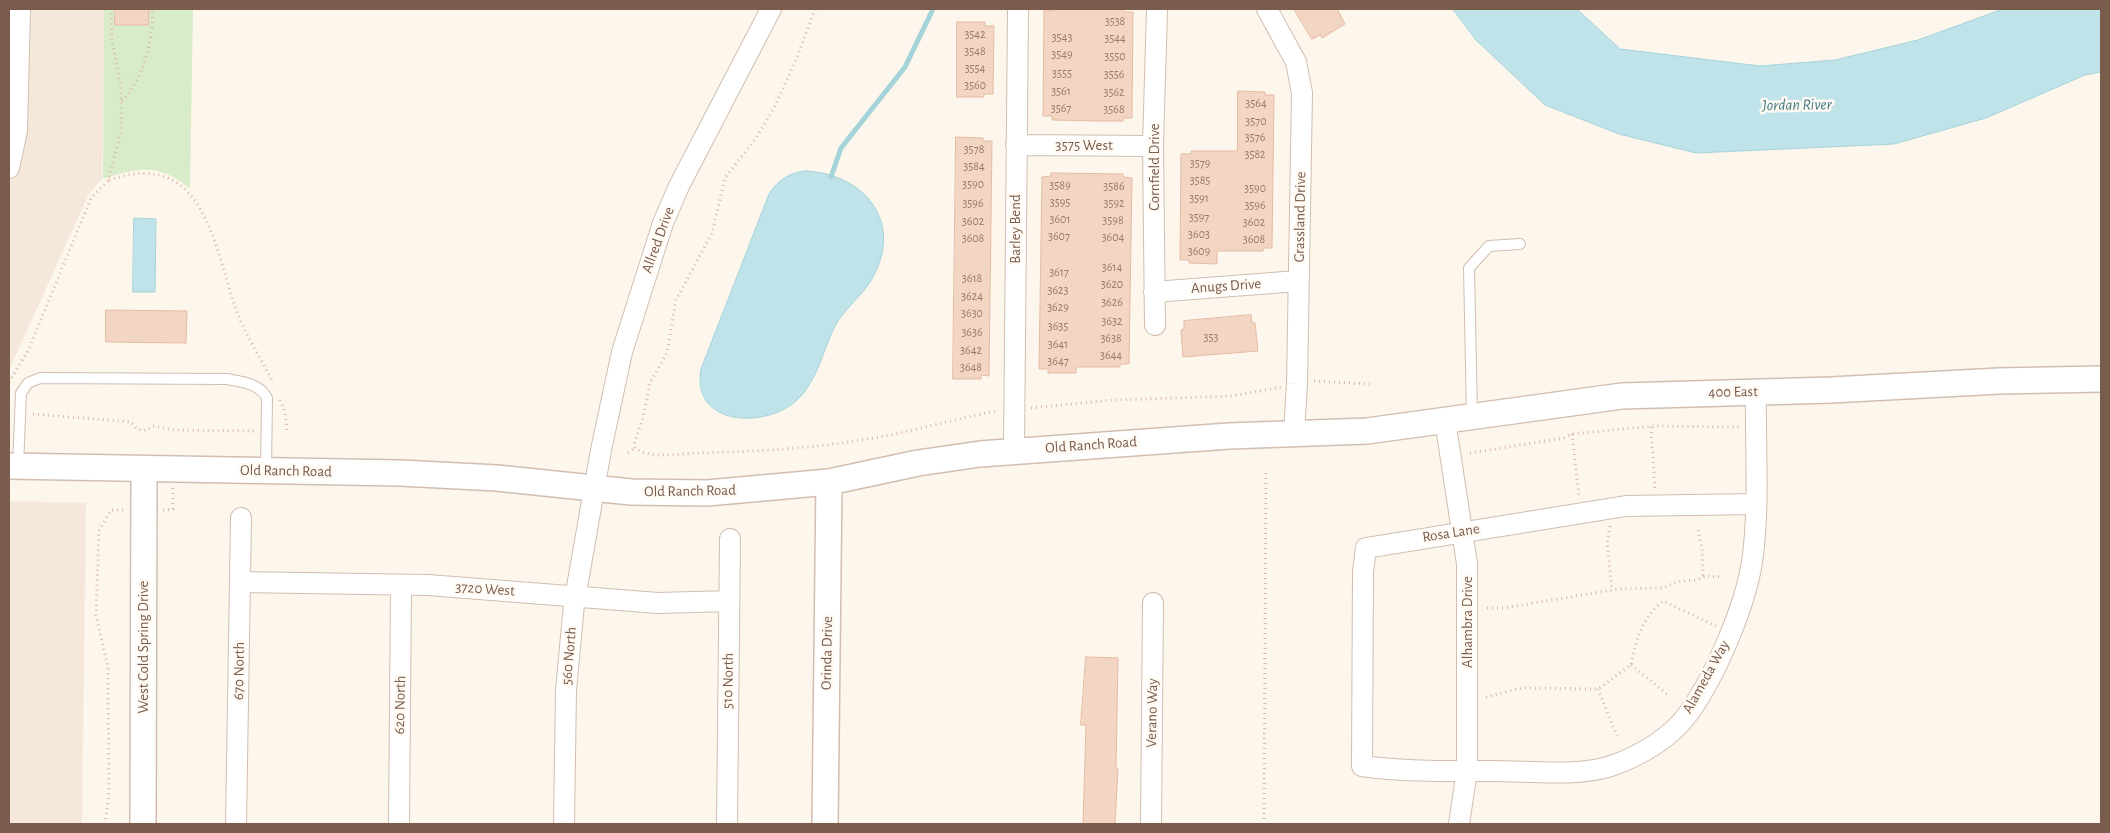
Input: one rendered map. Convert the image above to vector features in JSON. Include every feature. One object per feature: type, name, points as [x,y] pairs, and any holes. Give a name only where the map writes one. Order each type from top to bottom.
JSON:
[{"type":"street","points":[[9,168],[18,131],[20,9]]},
{"type":"street","name":"Allred Drive","points":[[594,490],[622,352],[656,244],[679,186],[770,9]]},
{"type":"street","name":"Barley Bend","points":[[1014,450],[1018,9]]},
{"type":"street","name":"Cornfield Drive","points":[[1155,325],[1153,146],[1157,9]]},
{"type":"street","name":"Grassland Drive","points":[[1267,9],[1296,62],[1302,93],[1294,432]]},
{"type":"street","name":"3575 West","points":[[1016,145],[1153,146]]},
{"type":"street","name":"Anugs Drive","points":[[1154,292],[1298,281]]},
{"type":"street","name":"400 East","points":[[1368,431],[1622,396],[1830,390],[1999,381],[2101,379]]},
{"type":"street","name":"Alameda Way","points":[[1362,766],[1466,770],[1581,771],[1609,766],[1642,753],[1672,731],[1688,715],[1726,643],[1741,604],[1752,563],[1755,504],[1756,392]]},
{"type":"street","name":"Alhambra Drive","points":[[1445,420],[1464,531],[1468,576],[1466,770],[1459,824]]},
{"type":"street","name":"Old Ranch Road","points":[[13,467],[449,475],[594,490],[707,493],[829,482],[948,458],[1014,450],[1294,432],[1368,431]]},
{"type":"street","name":"West Cold Spring Drive","points":[[142,824],[144,469]]},
{"type":"street","name":"Orinda Drive","points":[[825,824],[829,482]]},
{"type":"street","name":"560 North","points":[[564,824],[566,690],[575,598],[594,490]]},
{"type":"street","name":"Rosa Lane","points":[[1362,766],[1363,572],[1366,548],[1626,506],[1755,504]]},
{"type":"street","name":"670 North","points":[[236,824],[241,518]]},
{"type":"street","name":"510 North","points":[[727,824],[730,539]]},
{"type":"street","name":"3720 West","points":[[240,582],[401,585],[490,589],[658,604],[729,601]]},
{"type":"street","name":"620 North","points":[[398,824],[401,585]]},
{"type":"street","name":"Verano Way","points":[[1151,824],[1153,603]]},
{"type":"lane","points":[[1472,416],[1469,268],[1490,246],[1520,244]]},
{"type":"lane","points":[[13,467],[21,393],[28,383],[40,378],[227,379],[263,390],[266,398],[266,471]]},
{"type":"path","points":[[108,181],[121,132],[122,102],[112,41],[111,9]]},
{"type":"path","points":[[122,102],[138,78],[148,46],[152,9]]},
{"type":"path","points":[[635,448],[634,444],[643,418],[650,383],[667,353],[676,300],[712,233],[725,178],[756,138],[774,108],[796,60],[815,9]]},
{"type":"path","points":[[9,382],[28,351],[90,198],[108,181],[124,175],[155,173],[167,176],[187,191],[200,206],[238,313],[275,386]]},
{"type":"path","points":[[1315,381],[1370,384]]},
{"type":"path","points":[[1034,408],[1113,400],[1233,396],[1285,386]]},
{"type":"path","points":[[278,394],[285,412],[287,432]]},
{"type":"path","points":[[635,448],[644,453],[683,454],[816,446],[878,438],[1005,409]]},
{"type":"path","points":[[30,414],[131,422],[136,428],[143,431],[154,426],[173,430],[255,431]]},
{"type":"path","points":[[1470,453],[1564,438],[1572,434],[1652,427],[1744,426]]},
{"type":"path","points":[[1652,427],[1655,492]]},
{"type":"path","points":[[1572,434],[1580,500]]},
{"type":"path","points":[[628,453],[635,448]]},
{"type":"path","points":[[1264,824],[1266,469]]},
{"type":"path","points":[[105,824],[109,792],[108,667],[96,615],[99,531],[111,510]]},
{"type":"path","points":[[1610,520],[1606,543],[1612,590]]},
{"type":"path","points":[[1698,530],[1702,548],[1703,577]]},
{"type":"path","points":[[1488,608],[1504,608],[1612,590],[1662,588],[1677,582],[1697,580],[1703,577],[1722,577]]},
{"type":"path","points":[[1486,696],[1521,688],[1598,689],[1631,665],[1636,640],[1642,626],[1650,613],[1663,600],[1719,627]]},
{"type":"path","points":[[1631,665],[1668,695]]},
{"type":"path","points":[[1598,689],[1617,736]]},
{"type":"shaded area","points":[[9,9],[104,9],[102,179],[89,194],[9,370]]},
{"type":"shaded area","points":[[9,501],[86,503],[82,824],[9,824]]},
{"type":"green space","points":[[104,9],[193,9],[190,189],[169,175],[159,171],[138,170],[103,179]]},
{"type":"water","name":"Jordan River","points":[[1453,9],[1577,9],[1620,49],[1760,66],[1835,60],[1918,40],[2003,9],[2101,9],[2101,72],[2085,75],[1986,118],[1894,144],[1696,153],[1619,134],[1545,105],[1476,40]]},
{"type":"water","points":[[805,171],[826,174],[844,181],[860,191],[872,204],[880,219],[884,237],[881,256],[869,284],[843,314],[834,328],[814,376],[803,394],[782,410],[766,416],[733,417],[718,412],[707,402],[701,388],[701,369],[769,194],[784,178],[794,173]]},
{"type":"water","points":[[134,218],[156,219],[155,292],[133,292]]},
{"type":"building","points":[[115,9],[149,9],[148,25],[115,25]]},
{"type":"building","points":[[1053,9],[1124,9],[1124,12],[1133,12],[1132,118],[1123,118],[1123,121],[1096,121],[1052,120],[1052,116],[1043,116],[1044,10],[1053,11]]},
{"type":"building","points":[[1294,9],[1337,9],[1345,24],[1322,38],[1320,35],[1312,39]]},
{"type":"building","points":[[957,22],[985,22],[985,26],[994,26],[993,94],[984,94],[984,97],[957,97]]},
{"type":"building","points":[[1238,91],[1265,92],[1265,95],[1274,95],[1272,248],[1264,248],[1263,251],[1217,251],[1217,264],[1189,263],[1189,260],[1180,260],[1181,154],[1191,154],[1191,151],[1237,151]]},
{"type":"building","points":[[956,137],[983,138],[983,141],[992,141],[989,376],[981,375],[981,379],[953,379]]},
{"type":"building","points":[[1051,173],[1123,174],[1123,177],[1132,178],[1129,364],[1120,364],[1120,367],[1076,367],[1076,373],[1048,373],[1048,369],[1039,369],[1042,177],[1051,176]]},
{"type":"building","points":[[106,310],[187,311],[186,343],[106,342]]},
{"type":"building","points":[[1251,315],[1252,323],[1255,323],[1258,351],[1183,357],[1181,330],[1184,329],[1184,321]]},
{"type":"building","points":[[1086,657],[1118,658],[1116,769],[1118,769],[1115,824],[1083,824],[1086,725],[1081,725]]},
{"type":"waterway","points":[[831,177],[841,148],[905,67],[933,9]]}]
